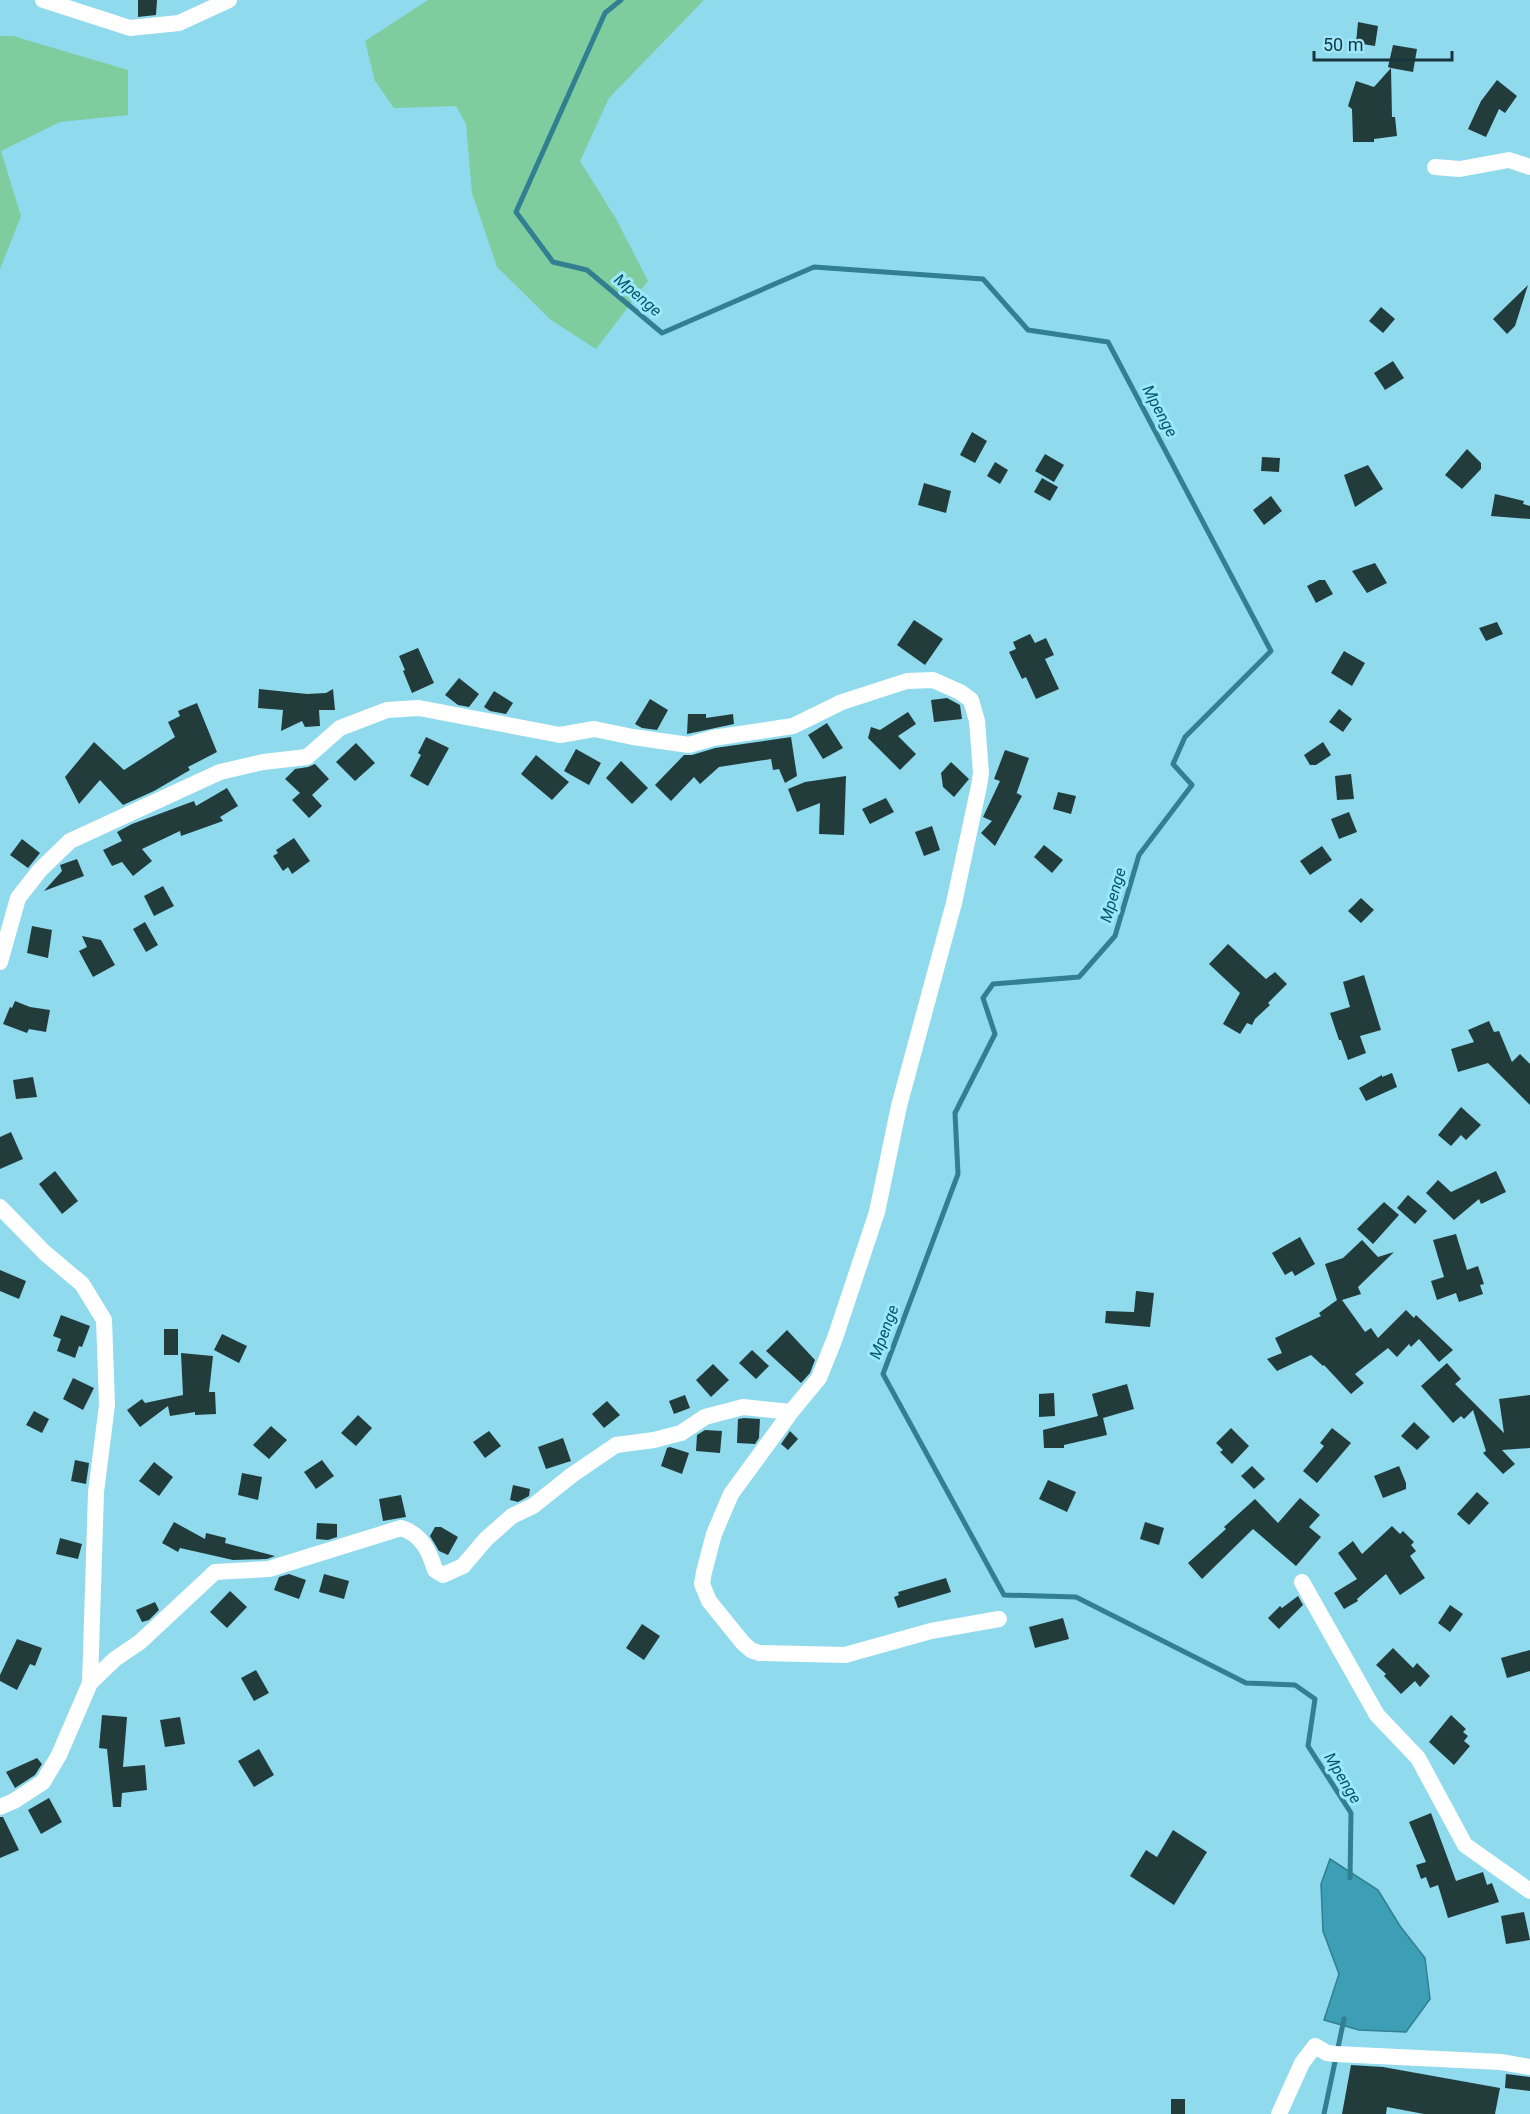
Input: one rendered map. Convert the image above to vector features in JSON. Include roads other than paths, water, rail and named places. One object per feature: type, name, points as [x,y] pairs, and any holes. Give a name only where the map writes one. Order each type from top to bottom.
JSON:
[{"type":"street","points":[[43,0],[129,28],[179,23],[229,0]]},
{"type":"street","points":[[1435,167],[1460,169],[1509,160],[1530,167]]},
{"type":"street","points":[[0,962],[18,898],[40,870],[70,842],[220,772],[263,762],[307,757],[340,728],[387,710],[418,708],[560,735],[594,729],[689,745],[713,738],[793,726],[842,702],[907,681],[933,680],[960,692],[971,700],[977,721],[981,773],[954,903],[899,1106],[877,1212],[836,1338],[819,1378],[731,1494],[714,1534],[702,1584],[709,1600],[743,1643],[759,1653],[845,1655],[931,1631],[999,1619]]},
{"type":"street","points":[[0,1207],[45,1253],[82,1284],[104,1320],[107,1405],[96,1492],[90,1683],[68,1737],[43,1782],[14,1801],[0,1807]]},
{"type":"street","points":[[90,1683],[116,1659],[140,1642],[215,1572],[269,1569],[401,1528],[418,1536],[435,1570],[443,1575],[463,1566],[486,1539],[512,1516],[533,1506],[572,1475],[616,1445],[654,1440],[681,1433],[705,1417],[743,1407],[791,1412]]},
{"type":"street","points":[[1302,1582],[1377,1715],[1418,1758],[1465,1845],[1530,1891]]},
{"type":"street","points":[[1279,2114],[1302,2063],[1315,2046],[1327,2053],[1336,2054],[1501,2062],[1530,2067]]},
{"type":"water","points":[[1330,1859],[1378,1890],[1400,1926],[1425,1958],[1430,1999],[1406,2032],[1359,2030],[1324,2020],[1339,1974],[1323,1931],[1321,1884]]},
{"type":"waterway","name":"Mpenge","points":[[621,0],[605,13],[516,212],[553,262],[587,270],[662,333],[814,267],[983,279],[1028,330],[1108,342],[1271,651],[1185,737],[1173,764],[1192,785],[1139,855],[1115,936],[1079,977],[993,984],[983,998],[995,1034],[955,1113],[958,1174],[883,1374],[1004,1595],[1076,1597],[1246,1683],[1295,1685],[1315,1699],[1308,1746],[1351,1813],[1350,1878]]},
{"type":"waterway","name":"Mpenge","points":[[1324,2114],[1344,2019]]}]
